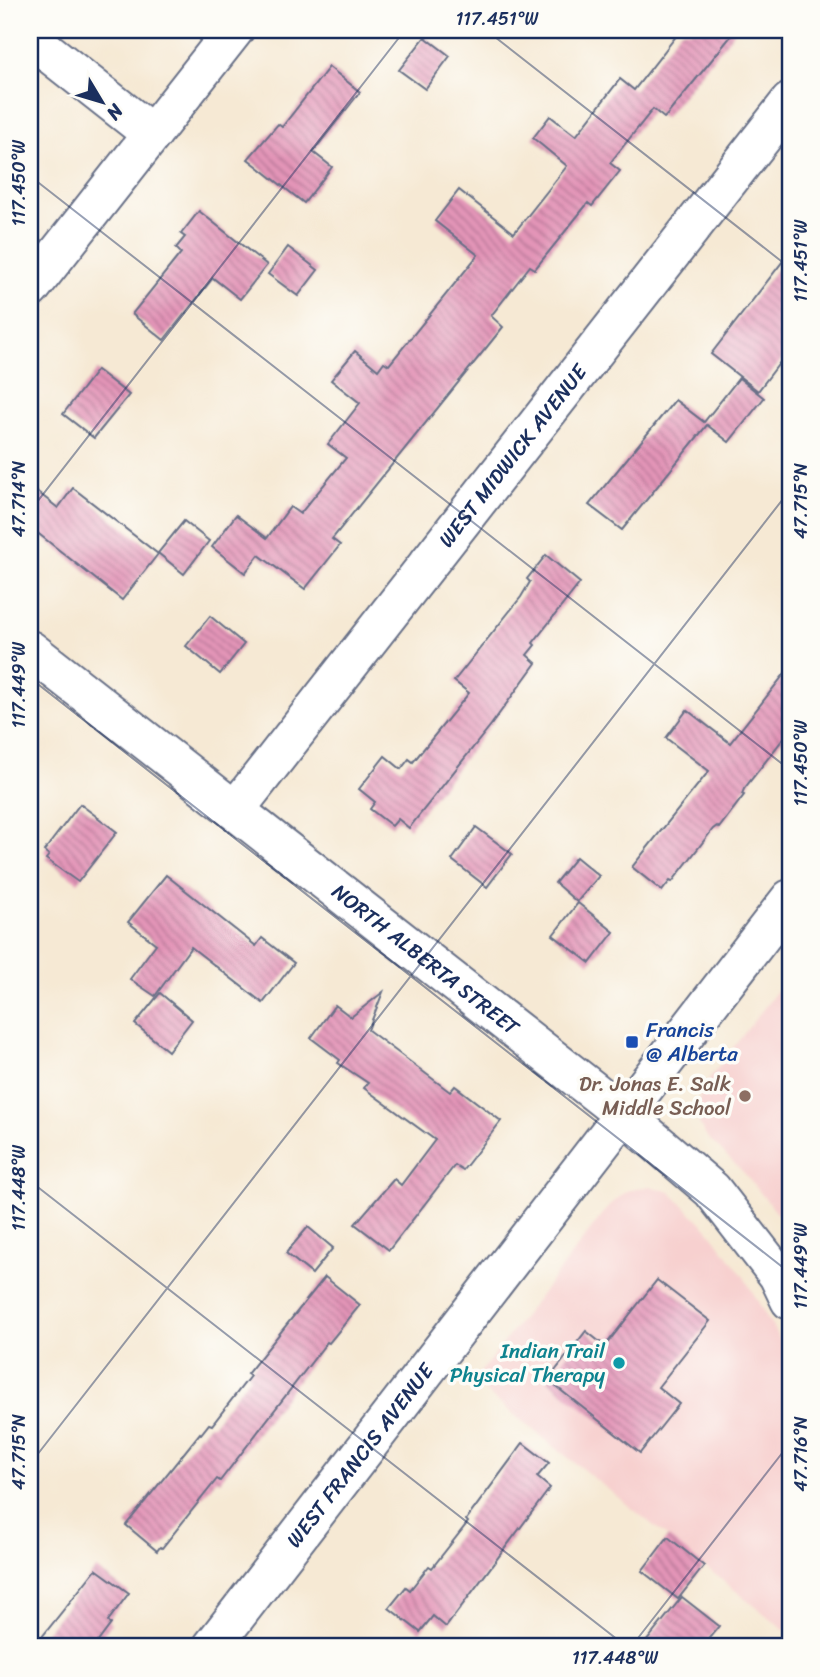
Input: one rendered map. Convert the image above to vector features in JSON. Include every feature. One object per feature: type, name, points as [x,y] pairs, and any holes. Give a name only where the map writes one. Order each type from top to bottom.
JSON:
[{"type":"main road","points":[[30,289],[234,30]]},
{"type":"main road","points":[[30,38],[152,134]]},
{"type":"main road","name":"WEST MIDWICK AVENUE","points":[[235,810],[790,103]]},
{"type":"main road","name":"NORTH ALBERTA STREET","points":[[30,650],[623,1114],[712,1190],[778,1275],[790,1300]]},
{"type":"main road","name":"WEST FRANCIS AVENUE","points":[[212,1647],[790,899]]},
{"type":"shaded area","name":"Dr. Jonas E. Salk Middle School","points":[[790,974],[790,1229],[745,1174],[706,1136],[698,1121],[698,1104],[702,1088]]},
{"type":"shaded area","points":[[650,1186],[670,1192],[708,1229],[744,1277],[780,1340],[790,1364],[790,1634],[473,1382],[610,1205],[627,1191]]},
{"type":"building","points":[[681,30],[736,30],[664,118],[653,109],[610,163],[620,171],[592,206],[588,203],[535,269],[530,266],[491,316],[503,327],[332,539],[340,545],[305,589],[259,555],[245,573],[212,547],[236,515],[267,538],[290,507],[300,514],[346,458],[328,444],[360,403],[331,380],[355,351],[378,370],[384,362],[389,365],[478,255],[435,221],[459,190],[514,233],[567,166],[533,138],[550,116],[576,136],[620,79],[634,90]]},
{"type":"building","points":[[425,37],[450,56],[425,89],[399,70]]},
{"type":"building","points":[[329,67],[360,92],[313,152],[332,167],[304,203],[248,159],[278,124],[282,127]]},
{"type":"building","points":[[199,211],[267,265],[240,299],[213,278],[164,340],[132,314],[181,253],[176,248],[185,237],[181,234]]},
{"type":"building","points":[[288,247],[318,270],[298,296],[268,274]]},
{"type":"building","points":[[790,252],[790,349],[758,391],[711,354]]},
{"type":"building","points":[[97,370],[129,395],[94,438],[63,414]]},
{"type":"building","points":[[739,378],[764,398],[729,442],[707,425],[622,530],[589,505],[675,400],[704,422]]},
{"type":"building","points":[[30,486],[58,508],[73,488],[158,554],[122,600],[30,527]]},
{"type":"building","points":[[184,521],[209,541],[184,574],[158,553]]},
{"type":"building","points":[[546,555],[580,583],[533,643],[535,645],[527,655],[536,663],[491,725],[409,828],[398,819],[392,826],[370,809],[375,802],[359,789],[385,756],[401,769],[409,759],[413,762],[469,693],[454,681],[521,597],[530,582],[527,579]]},
{"type":"building","points":[[210,616],[244,644],[220,674],[186,646]]},
{"type":"building","points":[[790,667],[790,730],[744,789],[744,795],[719,828],[717,826],[713,829],[662,891],[632,867],[709,771],[666,738],[687,710],[730,743]]},
{"type":"building","points":[[80,804],[117,832],[78,882],[46,859],[49,855],[44,851]]},
{"type":"building","points":[[476,827],[512,854],[487,887],[452,860]]},
{"type":"building","points":[[576,857],[599,876],[577,902],[555,883]]},
{"type":"building","points":[[166,875],[256,946],[262,938],[294,963],[263,1003],[191,947],[155,996],[130,979],[156,944],[128,922]]},
{"type":"building","points":[[578,903],[614,932],[590,963],[553,935]]},
{"type":"building","points":[[383,992],[368,1030],[450,1092],[455,1086],[501,1121],[463,1170],[455,1165],[389,1250],[355,1224],[394,1179],[401,1185],[435,1140],[364,1088],[368,1083],[338,1063],[340,1060],[311,1038],[335,1005],[351,1017]]},
{"type":"building","points":[[160,993],[192,1020],[168,1051],[135,1024]]},
{"type":"building","points":[[308,1227],[333,1248],[312,1274],[286,1253]]},
{"type":"building","points":[[325,1277],[360,1305],[329,1343],[327,1342],[220,1481],[217,1479],[157,1551],[126,1525],[200,1433],[209,1424],[212,1425],[250,1376],[247,1374]]},
{"type":"building","name":"Indian Trail Physical Therapy","points":[[657,1280],[710,1321],[658,1387],[679,1404],[640,1453],[548,1380],[586,1331],[605,1346]]},
{"type":"building","points":[[523,1443],[549,1463],[537,1477],[550,1488],[446,1627],[433,1616],[420,1632],[389,1608],[406,1587],[410,1590],[429,1566],[432,1568]]},
{"type":"building","points":[[668,1537],[704,1566],[678,1599],[642,1571]]},
{"type":"building","points":[[96,1569],[129,1593],[108,1621],[111,1624],[94,1647],[34,1647]]},
{"type":"building","points":[[682,1597],[719,1626],[702,1647],[642,1647]]},
{"type":"place","name":"Francis @ Alberta","points":[[632,1042]]},
{"type":"place","name":"Dr. Jonas E. Salk Middle School","points":[[745,1096]]},
{"type":"place","name":"Indian Trail Physical Therapy","points":[[619,1363]]}]
